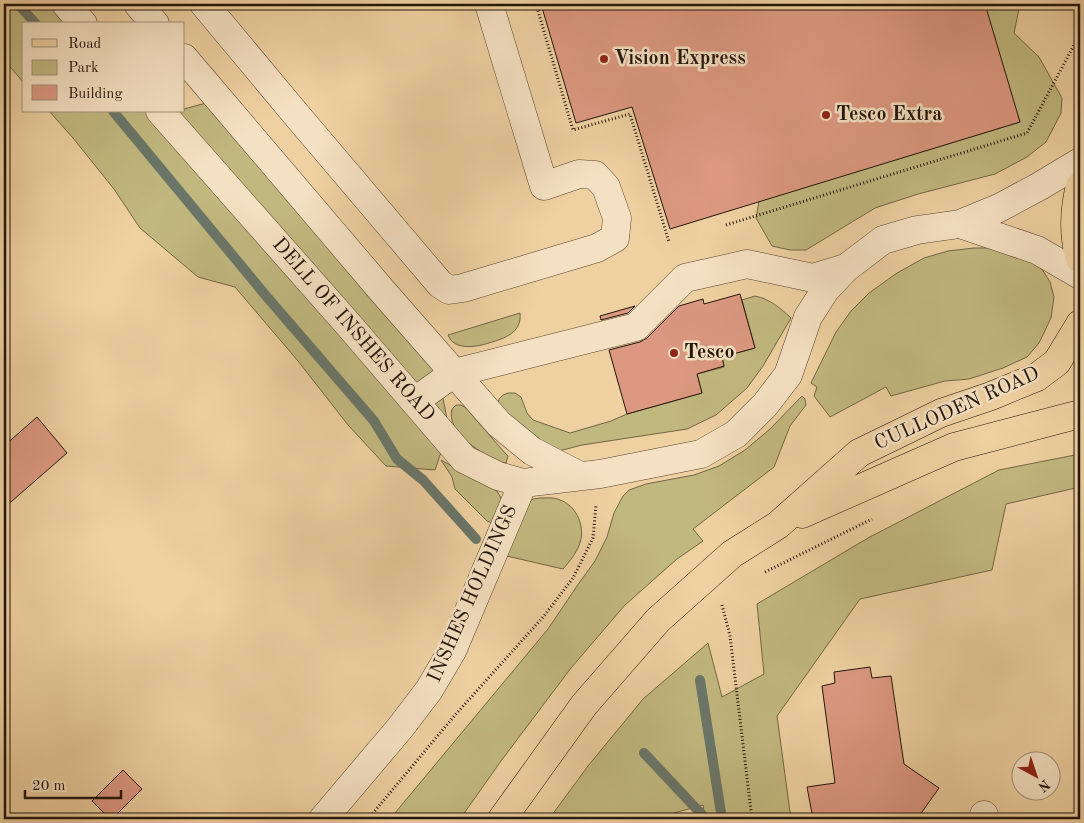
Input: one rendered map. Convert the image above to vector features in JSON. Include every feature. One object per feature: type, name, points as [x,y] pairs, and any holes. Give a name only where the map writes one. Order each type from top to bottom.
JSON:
[{"type":"main road","points":[[1080,186],[1075,222],[1080,259]]},
{"type":"main road","name":"CULLODEN ROAD","points":[[778,525],[859,453],[941,413],[991,396],[1036,377],[1057,362],[1080,324]]},
{"type":"main road","name":"CULLODEN ROAD","points":[[502,819],[584,705],[658,620],[732,554],[778,525],[954,447],[1080,414]]},
{"type":"street","points":[[66,4],[81,22]]},
{"type":"street","points":[[138,4],[153,22]]},
{"type":"street","points":[[204,4],[440,284],[449,290],[463,288],[597,248],[615,238],[617,218],[606,187],[594,175],[579,174],[544,186],[488,4]]},
{"type":"street","points":[[185,59],[384,294],[499,424],[532,451],[590,476]]},
{"type":"street","name":"DELL OF INSHES ROAD","points":[[161,112],[464,459],[498,476],[523,483],[590,476],[701,454],[736,434],[765,405],[788,375],[808,317],[826,289],[846,268],[883,240],[917,230],[960,224],[1000,208],[1080,162]]},
{"type":"street","name":"DELL OF INSHES ROAD","points":[[960,224],[1038,250],[1080,274]]},
{"type":"street","points":[[415,401],[454,373],[636,327],[685,278],[747,264],[813,278],[846,268]]},
{"type":"street","name":"INSHES HOLDINGS","points":[[323,819],[430,690],[452,651],[523,483]]},
{"type":"path","points":[[536,4],[573,130],[630,114],[669,242]]},
{"type":"path","points":[[726,225],[1027,133],[1080,34]]},
{"type":"path","points":[[368,819],[456,714],[544,616],[573,578],[593,538],[590,476]]},
{"type":"path","points":[[760,575],[878,516]]},
{"type":"path","points":[[714,610],[722,604],[730,636],[752,819]]},
{"type":"green space","points":[[4,4],[87,4],[87,15],[92,22],[22,22],[22,81],[4,60]]},
{"type":"green space","points":[[980,4],[1020,4],[1014,33],[1039,57],[1062,98],[1061,113],[1046,142],[1027,157],[995,174],[918,194],[875,208],[806,250],[790,250],[772,246],[756,218],[759,201],[1020,122]]},
{"type":"green space","points":[[206,103],[438,373],[449,429],[435,470],[386,466],[348,425],[298,361],[235,287],[198,277],[140,228],[114,189],[50,112],[185,112],[185,109]]},
{"type":"green space","points":[[999,248],[1023,256],[1042,269],[1050,282],[1054,297],[1051,318],[1039,343],[1027,357],[1003,368],[969,379],[945,381],[891,396],[886,387],[830,417],[814,396],[817,387],[811,383],[836,332],[851,311],[869,293],[897,273],[924,258],[948,251]]},
{"type":"green space","points":[[755,296],[779,307],[791,318],[763,366],[747,388],[716,415],[687,429],[582,445],[559,451],[532,439],[498,404],[499,399],[503,395],[515,393],[521,397],[527,413],[533,420],[570,433],[611,421],[627,414],[702,393],[697,374],[724,367],[722,357],[755,348],[742,300]]},
{"type":"green space","points":[[520,313],[518,325],[511,334],[489,343],[478,346],[460,346],[455,344],[448,335]]},
{"type":"green space","points":[[802,396],[805,399],[806,405],[790,426],[774,467],[693,529],[703,541],[677,559],[625,605],[571,668],[460,819],[390,819],[548,629],[595,561],[607,537],[614,513],[623,496],[629,490],[646,484],[694,475],[719,466],[745,450],[770,429]]},
{"type":"green space","points":[[456,405],[466,408],[508,456],[506,463],[496,462],[465,440],[454,426],[451,418],[452,409]]},
{"type":"green space","points":[[1080,454],[1080,487],[1006,504],[992,570],[860,599],[777,716],[791,819],[705,819],[703,805],[652,819],[549,819],[588,766],[643,699],[708,643],[722,697],[764,674],[757,604],[868,538],[999,470]]},
{"type":"green space","points":[[441,460],[497,491],[502,500],[495,524],[487,521],[455,489],[452,477]]},
{"type":"green space","points":[[555,498],[565,502],[574,510],[580,521],[582,533],[580,543],[574,555],[563,569],[498,554],[525,504],[533,499]]},
{"type":"building","name":"Tesco Extra","points":[[541,4],[985,4],[1020,122],[670,229],[632,107],[576,123]]},
{"type":"building","name":"Tesco","points":[[740,294],[755,348],[722,357],[724,366],[697,374],[702,393],[627,414],[609,350],[640,342],[647,338],[679,306],[703,299],[704,304]]},
{"type":"building","points":[[635,306],[628,313],[601,320],[600,316]]},
{"type":"building","points":[[37,417],[67,453],[4,508],[4,446]]},
{"type":"building","points":[[870,667],[872,678],[891,676],[904,764],[939,788],[917,819],[813,819],[807,787],[835,783],[822,686],[835,683],[834,672]]},
{"type":"building","points":[[123,770],[142,789],[110,819],[92,801]]},
{"type":"waterway","points":[[18,4],[34,22]]},
{"type":"waterway","points":[[114,112],[267,297],[374,421],[397,459],[423,480],[476,539]]},
{"type":"waterway","points":[[700,680],[722,819]]},
{"type":"waterway","points":[[644,753],[706,819]]},
{"type":"place","name":"Vision Express","points":[[604,59]]},
{"type":"place","name":"Tesco Extra","points":[[826,115]]},
{"type":"place","name":"Tesco","points":[[674,353]]}]
